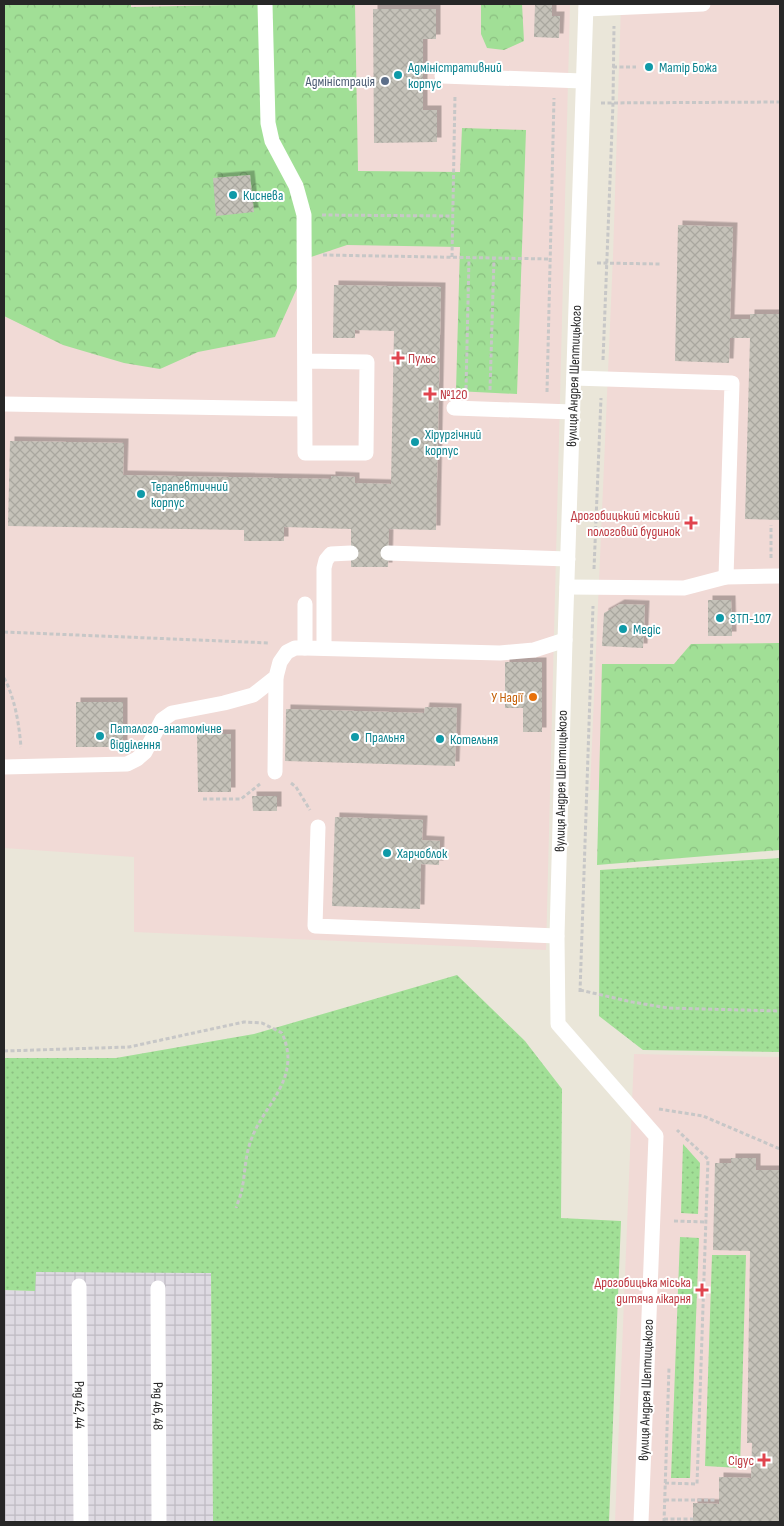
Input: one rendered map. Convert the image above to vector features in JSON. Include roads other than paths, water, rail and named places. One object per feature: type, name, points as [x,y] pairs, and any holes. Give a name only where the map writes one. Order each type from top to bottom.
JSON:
[{"type":"lane","points":[[265,4],[268,123],[272,141],[296,186],[304,215],[305,453],[366,453],[367,362],[305,361]]},
{"type":"lane","points":[[586,6],[614,8],[703,4]]},
{"type":"lane","name":"вулиця Андрея Шептицького","points":[[586,6],[565,640],[557,936],[558,1024],[656,1136],[641,1522]]},
{"type":"lane","points":[[449,76],[583,81]]},
{"type":"lane","points":[[574,378],[732,383],[726,578]]},
{"type":"lane","points":[[4,404],[304,409]]},
{"type":"lane","points":[[460,408],[573,412]]},
{"type":"lane","points":[[324,648],[324,568],[326,560],[331,554],[351,553]]},
{"type":"lane","points":[[388,553],[568,559]]},
{"type":"lane","points":[[567,587],[684,588],[726,578],[775,576]]},
{"type":"lane","points":[[298,649],[305,604]]},
{"type":"lane","points":[[275,772],[276,677],[280,662],[287,652],[298,649],[324,648],[500,653],[534,650],[565,640]]},
{"type":"lane","points":[[4,767],[127,764],[145,752],[162,720],[172,713],[224,703],[253,695],[276,677]]},
{"type":"lane","points":[[318,826],[315,926],[557,936]]},
{"type":"lane","name":"Ряд 42, 44","points":[[79,1286],[81,1522]]},
{"type":"lane","name":"Ряд 46, 48","points":[[158,1288],[159,1522]]},
{"type":"place","name":"Матір Божа","points":[[649,67]]},
{"type":"place","name":"Адміністративний корпус","points":[[398,75]]},
{"type":"place","name":"Адміністрація","points":[[385,81]]},
{"type":"place","name":"Киснева","points":[[233,195]]},
{"type":"place","name":"Пульс","points":[[398,358]]},
{"type":"place","name":"№120","points":[[430,394]]},
{"type":"place","name":"Хірургічний корпус","points":[[415,442]]},
{"type":"place","name":"Терапевтичний корпус","points":[[141,494]]},
{"type":"place","name":"Дрогобицький міський пологовий будинок","points":[[691,523]]},
{"type":"place","name":"ЗТП-107","points":[[720,618]]},
{"type":"place","name":"Медіс","points":[[623,629]]},
{"type":"place","name":"У Надії","points":[[533,697]]},
{"type":"place","name":"Паталого-анатомічне відділення","points":[[100,736]]},
{"type":"place","name":"Пральня","points":[[355,737]]},
{"type":"place","name":"Котельня","points":[[440,739]]},
{"type":"place","name":"Харчоблок","points":[[387,853]]},
{"type":"place","name":"Дрогобицька міська дитяча лікарня","points":[[702,1290]]},
{"type":"place","name":"Сідус","points":[[764,1460]]}]
